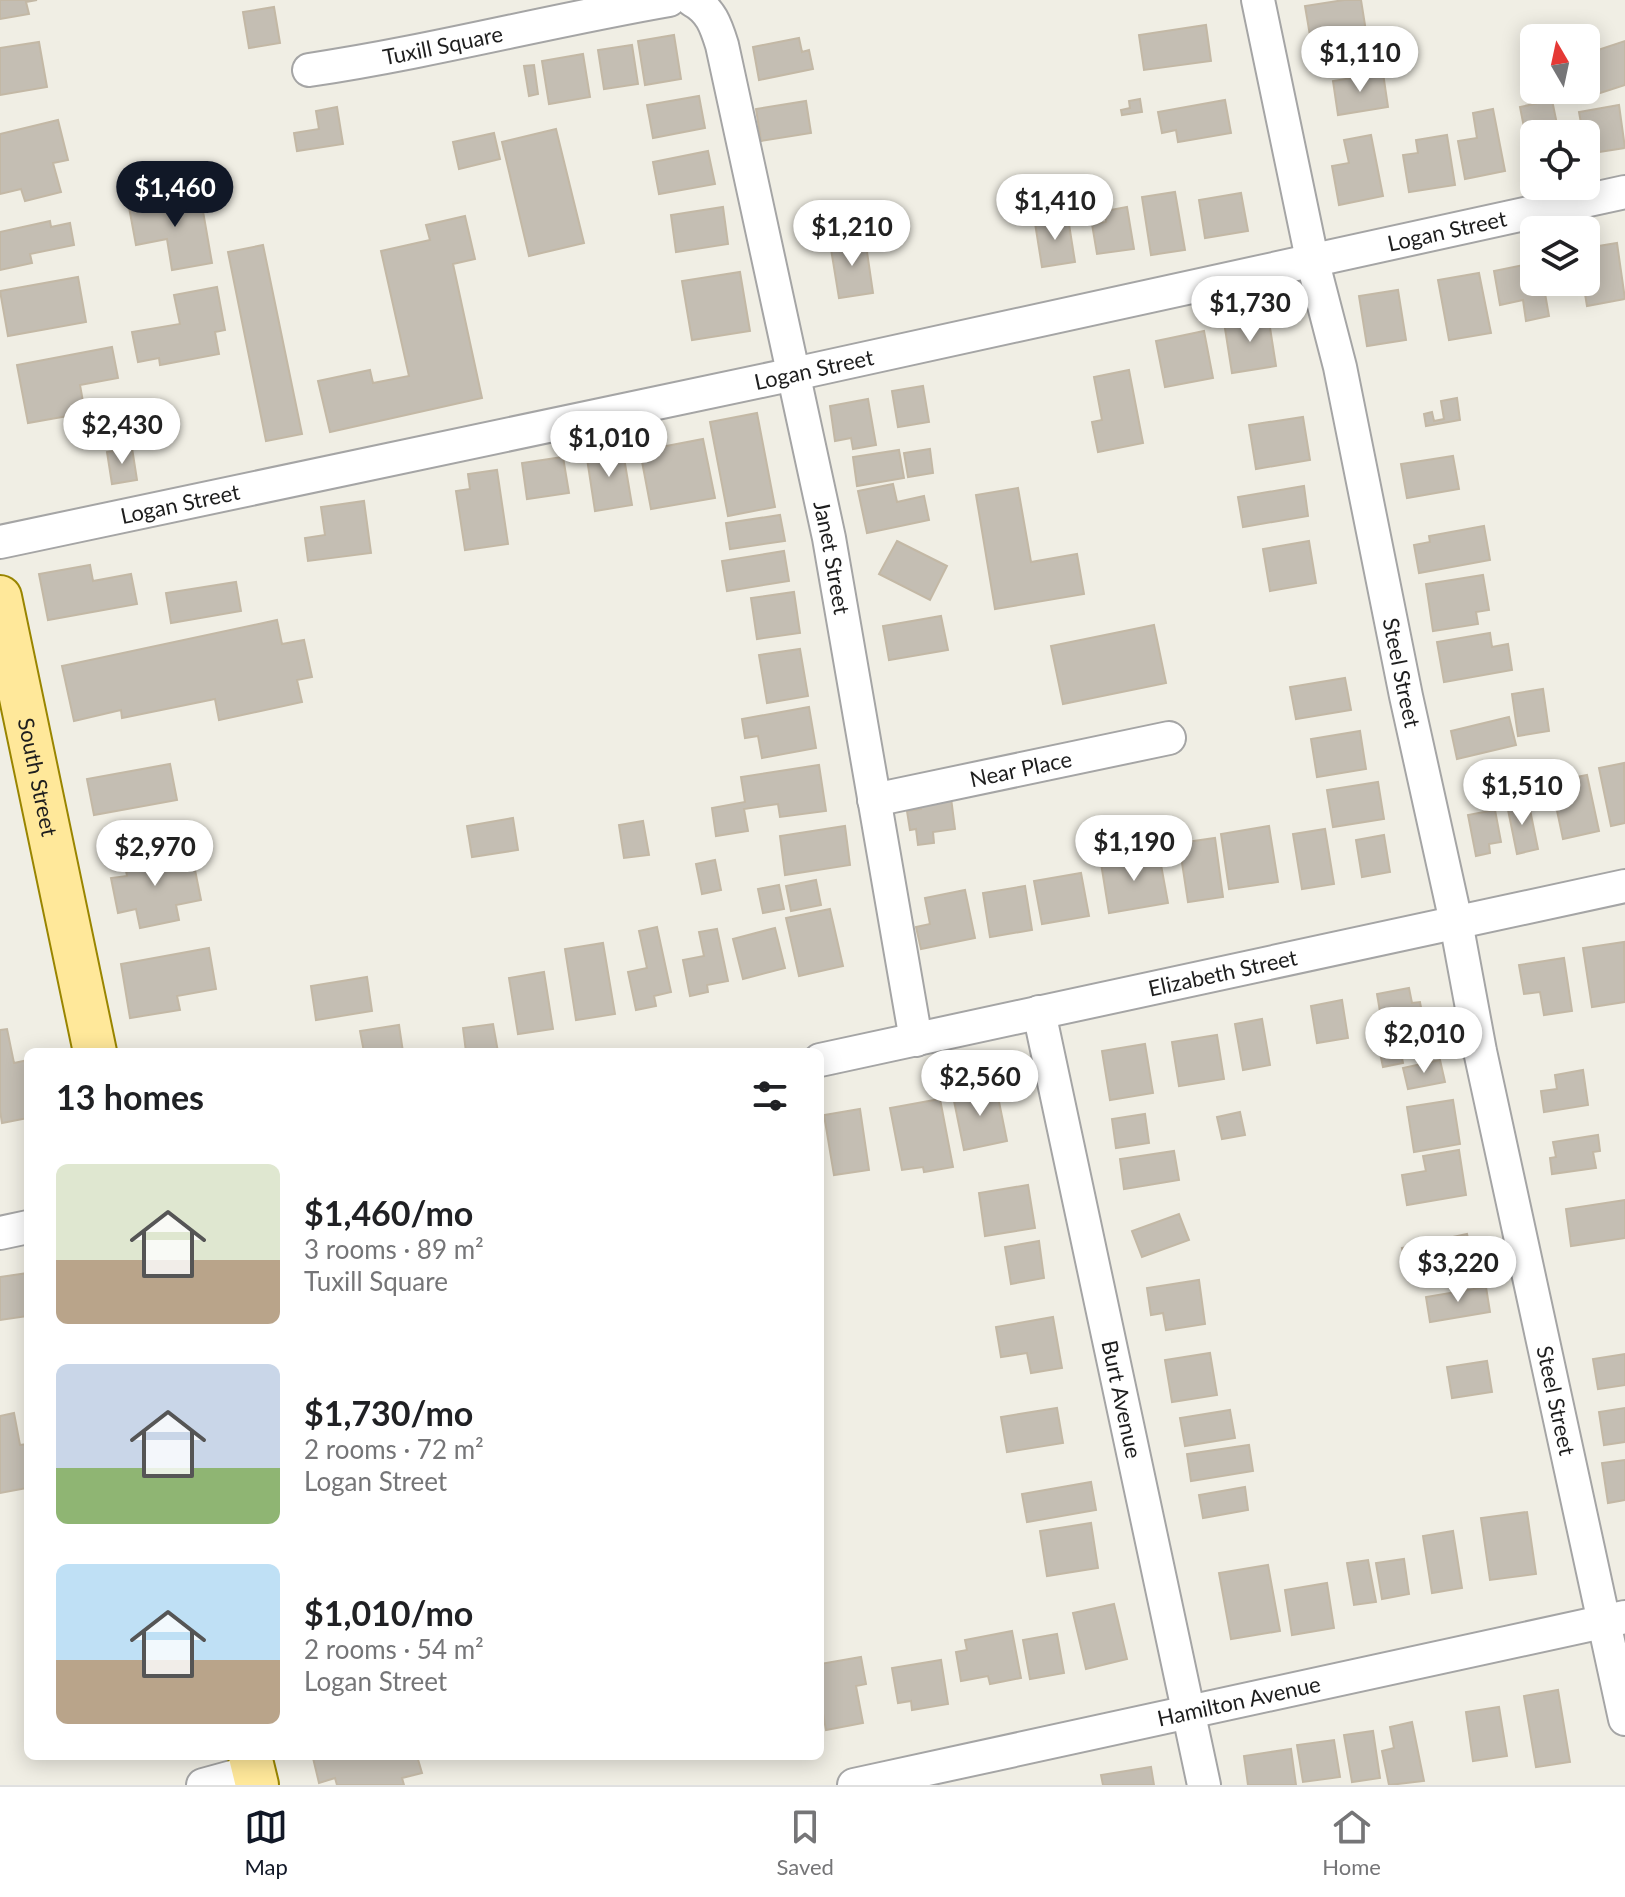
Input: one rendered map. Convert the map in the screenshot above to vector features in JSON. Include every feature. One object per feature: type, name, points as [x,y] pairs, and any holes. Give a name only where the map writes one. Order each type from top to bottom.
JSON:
[{"type":"main road","name":"South Street","points":[[0,597],[94,1048]]},
{"type":"street","name":"Tuxill Square","points":[[309,70],[437,48],[573,8],[669,0]]},
{"type":"street","name":"Janet Street","points":[[692,0],[705,9],[714,22],[794,374],[839,595],[916,1040]]},
{"type":"street","name":"Steel Street","points":[[1258,0],[1312,259],[1340,367],[1480,1051],[1615,1619],[1625,1719]]},
{"type":"street","name":"Logan Street","points":[[0,542],[794,374],[1625,192]]},
{"type":"street","name":"Near Place","points":[[874,800],[1169,738]]},
{"type":"street","name":"Elizabeth Street","points":[[824,1059],[1625,886]]},
{"type":"street","name":"Burt Avenue","points":[[1039,1012],[1204,1785]]},
{"type":"street","points":[[0,1233],[24,1228]]},
{"type":"street","name":"Hamilton Avenue","points":[[854,1785],[1615,1619]]},
{"type":"street","points":[[203,1785],[253,1771]]},
{"type":"building","points":[[0,0],[37,0],[26,2],[29,14],[0,19]]},
{"type":"building","points":[[1361,0],[1368,44],[1313,53],[1305,6]]},
{"type":"building","points":[[274,7],[280,43],[249,48],[243,12]]},
{"type":"building","points":[[1206,25],[1211,61],[1144,70],[1139,35]]},
{"type":"building","points":[[674,35],[681,79],[645,85],[638,41]]},
{"type":"building","points":[[799,38],[802,52],[809,50],[813,69],[759,80],[753,47]]},
{"type":"building","points":[[1625,41],[1625,85],[1600,93],[1600,49]]},
{"type":"building","points":[[39,42],[47,87],[0,95],[0,48]]},
{"type":"building","points":[[632,45],[638,84],[604,89],[598,50]]},
{"type":"building","points":[[583,54],[590,97],[549,104],[542,61]]},
{"type":"building","points":[[534,65],[538,94],[529,96],[524,66]]},
{"type":"building","points":[[1383,73],[1388,107],[1338,115],[1333,81]]},
{"type":"building","points":[[699,96],[705,128],[653,138],[647,105]]},
{"type":"building","points":[[1140,99],[1142,112],[1122,115],[1121,110],[1130,108],[1129,101]]},
{"type":"building","points":[[1225,100],[1231,133],[1178,142],[1176,130],[1162,133],[1158,112]]},
{"type":"building","points":[[806,101],[811,133],[761,141],[756,109]]},
{"type":"building","points":[[1553,104],[1556,120],[1523,120],[1520,107]]},
{"type":"building","points":[[1619,105],[1625,148],[1600,152],[1600,120],[1580,120],[1579,112]]},
{"type":"building","points":[[337,107],[343,144],[297,151],[294,133],[319,129],[316,111]]},
{"type":"building","points":[[1493,109],[1505,171],[1465,179],[1458,141],[1477,138],[1473,113]]},
{"type":"building","points":[[58,120],[68,160],[53,163],[61,192],[25,201],[21,189],[0,194],[0,134]]},
{"type":"building","points":[[556,129],[584,243],[529,256],[502,142]]},
{"type":"building","points":[[494,133],[500,159],[459,169],[453,142]]},
{"type":"building","points":[[1371,135],[1383,196],[1339,205],[1332,166],[1349,163],[1344,140]]},
{"type":"building","points":[[1447,135],[1455,185],[1409,192],[1403,155],[1418,153],[1416,140]]},
{"type":"building","points":[[708,151],[715,184],[659,194],[653,162]]},
{"type":"building","points":[[1175,192],[1185,250],[1151,255],[1142,197]]},
{"type":"building","points":[[1241,193],[1248,231],[1205,238],[1199,200]]},
{"type":"building","points":[[200,194],[212,263],[172,270],[167,239],[136,245],[129,207]]},
{"type":"building","points":[[723,207],[728,244],[676,252],[671,215]]},
{"type":"building","points":[[1127,207],[1134,249],[1097,254],[1092,224],[1106,222],[1105,211]]},
{"type":"building","points":[[465,216],[475,259],[453,264],[482,398],[330,432],[318,381],[370,370],[373,383],[409,376],[381,251],[430,240],[426,225]]},
{"type":"building","points":[[1068,218],[1075,262],[1042,267],[1035,223]]},
{"type":"building","points":[[50,221],[51,227],[70,223],[74,245],[30,254],[32,263],[0,270],[0,232]]},
{"type":"building","points":[[865,238],[873,293],[839,298],[830,243]]},
{"type":"building","points":[[1617,243],[1625,299],[1587,306],[1585,296],[1600,296],[1600,246]]},
{"type":"building","points":[[263,245],[302,434],[266,441],[228,252]]},
{"type":"building","points":[[1520,266],[1520,296],[1545,296],[1549,316],[1526,321],[1523,300],[1500,305],[1494,271]]},
{"type":"building","points":[[740,272],[750,331],[692,340],[682,281]]},
{"type":"building","points":[[1479,273],[1491,333],[1449,340],[1438,280]]},
{"type":"building","points":[[78,277],[86,322],[8,336],[0,291]]},
{"type":"building","points":[[217,287],[225,330],[215,332],[219,354],[160,365],[159,358],[138,362],[132,332],[180,324],[174,295]]},
{"type":"building","points":[[1398,290],[1406,340],[1367,346],[1359,296]]},
{"type":"building","points":[[1268,315],[1276,366],[1232,373],[1224,322]]},
{"type":"building","points":[[1204,331],[1213,378],[1165,387],[1156,341]]},
{"type":"building","points":[[112,347],[118,378],[80,385],[85,413],[28,423],[17,365]]},
{"type":"building","points":[[1129,370],[1143,443],[1098,452],[1092,422],[1102,420],[1094,377]]},
{"type":"building","points":[[923,386],[929,422],[898,427],[892,391]]},
{"type":"building","points":[[1457,398],[1460,420],[1426,426],[1424,414],[1432,412],[1434,421],[1444,419],[1441,401]]},
{"type":"building","points":[[868,399],[876,445],[853,449],[851,438],[835,441],[830,406]]},
{"type":"building","points":[[757,413],[775,507],[728,516],[710,422]]},
{"type":"building","points":[[1303,417],[1310,460],[1256,469],[1249,425]]},
{"type":"building","points":[[703,439],[715,498],[651,509],[640,451]]},
{"type":"building","points":[[622,446],[632,505],[595,511],[586,452]]},
{"type":"building","points":[[132,448],[137,480],[112,484],[107,452]]},
{"type":"building","points":[[930,449],[933,473],[908,477],[904,453]]},
{"type":"building","points":[[899,450],[904,478],[857,486],[853,457]]},
{"type":"building","points":[[1453,456],[1459,489],[1407,498],[1401,464]]},
{"type":"building","points":[[563,457],[569,493],[527,499],[522,463]]},
{"type":"building","points":[[497,470],[508,544],[465,550],[456,491],[470,489],[468,474]]},
{"type":"building","points":[[893,484],[897,502],[924,496],[929,520],[867,533],[858,491]]},
{"type":"building","points":[[1304,486],[1308,516],[1243,527],[1238,497]]},
{"type":"building","points":[[1018,488],[1031,562],[1077,554],[1084,594],[995,609],[976,495]]},
{"type":"building","points":[[364,501],[371,553],[308,561],[305,538],[325,535],[321,507]]},
{"type":"building","points":[[780,515],[785,541],[730,549],[726,523]]},
{"type":"building","points":[[1484,526],[1490,560],[1419,573],[1414,545],[1430,542],[1429,536]]},
{"type":"building","points":[[897,541],[947,566],[930,600],[879,574]]},
{"type":"building","points":[[1309,541],[1316,583],[1270,591],[1263,549]]},
{"type":"building","points":[[784,551],[789,581],[727,591],[722,561]]},
{"type":"building","points":[[90,565],[93,581],[131,574],[137,604],[48,620],[39,574]]},
{"type":"building","points":[[1483,575],[1489,610],[1476,612],[1478,624],[1433,631],[1426,584]]},
{"type":"building","points":[[236,582],[241,611],[171,623],[166,593]]},
{"type":"building","points":[[794,592],[800,633],[757,639],[751,598]]},
{"type":"building","points":[[941,616],[948,650],[889,660],[883,626]]},
{"type":"building","points":[[277,620],[282,644],[304,640],[312,677],[297,680],[302,702],[219,720],[215,699],[122,718],[121,710],[74,721],[62,666]]},
{"type":"building","points":[[1154,625],[1166,683],[1063,704],[1051,646]]},
{"type":"building","points":[[1490,633],[1492,647],[1508,644],[1512,670],[1444,682],[1437,642]]},
{"type":"building","points":[[800,649],[808,696],[767,703],[759,655]]},
{"type":"building","points":[[1345,678],[1351,710],[1296,719],[1290,687]]},
{"type":"building","points":[[1543,689],[1549,731],[1518,736],[1512,694]]},
{"type":"building","points":[[809,707],[816,748],[762,758],[758,736],[745,738],[742,719]]},
{"type":"building","points":[[1509,717],[1516,745],[1457,759],[1451,731]]},
{"type":"building","points":[[1360,731],[1366,769],[1317,777],[1311,739]]},
{"type":"building","points":[[1624,763],[1625,823],[1611,826],[1599,768]]},
{"type":"building","points":[[170,764],[177,800],[94,815],[87,779]]},
{"type":"building","points":[[819,765],[826,811],[780,817],[778,804],[744,809],[748,831],[716,836],[712,808],[745,802],[741,777]]},
{"type":"building","points":[[1587,775],[1599,831],[1563,839],[1551,782]]},
{"type":"building","points":[[1378,782],[1384,819],[1333,827],[1327,790]]},
{"type":"building","points":[[951,798],[955,829],[933,832],[934,843],[918,845],[916,829],[910,830],[907,811],[921,809],[920,802]]},
{"type":"building","points":[[1528,800],[1538,849],[1517,854],[1507,805]]},
{"type":"building","points":[[1495,810],[1501,842],[1489,844],[1490,853],[1476,856],[1468,815]]},
{"type":"building","points":[[513,818],[518,850],[472,857],[467,826]]},
{"type":"building","points":[[643,821],[649,855],[624,858],[619,825]]},
{"type":"building","points":[[845,826],[850,865],[785,875],[780,836]]},
{"type":"building","points":[[1269,826],[1278,882],[1229,889],[1221,834]]},
{"type":"building","points":[[1325,829],[1334,884],[1302,889],[1293,834]]},
{"type":"building","points":[[1384,835],[1390,872],[1362,877],[1356,840]]},
{"type":"building","points":[[1215,838],[1223,897],[1188,902],[1179,843]]},
{"type":"building","points":[[174,850],[177,868],[194,865],[201,900],[176,905],[179,920],[140,928],[136,909],[118,913],[111,878],[127,876],[124,860]]},
{"type":"building","points":[[1159,854],[1168,903],[1109,913],[1101,863]]},
{"type":"building","points":[[715,860],[721,890],[702,894],[696,864]]},
{"type":"building","points":[[1081,873],[1089,916],[1042,924],[1034,881]]},
{"type":"building","points":[[816,880],[821,905],[791,911],[786,886]]},
{"type":"building","points":[[779,885],[784,909],[763,913],[758,889]]},
{"type":"building","points":[[1025,886],[1032,930],[990,937],[983,893]]},
{"type":"building","points":[[965,890],[975,938],[921,949],[916,927],[930,924],[925,898]]},
{"type":"building","points":[[830,909],[843,966],[799,976],[786,918]]},
{"type":"building","points":[[657,927],[671,992],[654,996],[656,1006],[636,1010],[628,972],[647,968],[639,931]]},
{"type":"building","points":[[775,928],[785,968],[743,979],[733,939]]},
{"type":"building","points":[[717,929],[728,981],[707,985],[708,992],[690,996],[683,960],[704,956],[699,932]]},
{"type":"building","points":[[1624,942],[1625,1002],[1592,1007],[1583,948]]},
{"type":"building","points":[[603,943],[615,1014],[576,1020],[565,949]]},
{"type":"building","points":[[209,948],[216,989],[177,996],[180,1010],[130,1018],[121,964]]},
{"type":"building","points":[[1564,958],[1572,1011],[1544,1015],[1540,992],[1524,994],[1519,965]]},
{"type":"building","points":[[544,972],[553,1029],[518,1034],[509,978]]},
{"type":"building","points":[[367,977],[372,1011],[316,1020],[311,986]]},
{"type":"building","points":[[1409,988],[1412,1003],[1420,1002],[1426,1035],[1396,1040],[1394,1027],[1383,1029],[1377,994]]},
{"type":"building","points":[[1342,1000],[1348,1038],[1317,1043],[1311,1006]]},
{"type":"building","points":[[1262,1019],[1270,1065],[1243,1070],[1235,1024]]},
{"type":"building","points":[[493,1024],[497,1048],[466,1048],[463,1028]]},
{"type":"building","points":[[399,1025],[402,1048],[363,1048],[360,1031]]},
{"type":"building","points":[[7,1029],[14,1063],[24,1061],[24,1119],[2,1123],[0,1111],[0,1030]]},
{"type":"building","points":[[1217,1035],[1224,1079],[1179,1086],[1172,1042]]},
{"type":"building","points":[[1399,1043],[1403,1063],[1383,1067],[1379,1048]]},
{"type":"building","points":[[1145,1044],[1153,1093],[1110,1100],[1102,1051]]},
{"type":"building","points":[[1440,1060],[1445,1082],[1408,1089],[1403,1068]]},
{"type":"building","points":[[1583,1070],[1588,1105],[1544,1112],[1541,1091],[1557,1089],[1555,1075]]},
{"type":"building","points":[[996,1087],[1007,1141],[964,1150],[953,1096]]},
{"type":"building","points":[[940,1099],[953,1167],[924,1172],[923,1167],[902,1170],[890,1108]]},
{"type":"building","points":[[1453,1100],[1460,1144],[1414,1152],[1407,1107]]},
{"type":"building","points":[[860,1109],[869,1170],[834,1175],[824,1115]]},
{"type":"building","points":[[1240,1112],[1245,1135],[1222,1139],[1217,1117]]},
{"type":"building","points":[[1145,1114],[1149,1143],[1116,1148],[1112,1119]]},
{"type":"building","points":[[1598,1135],[1600,1151],[1593,1152],[1596,1168],[1552,1174],[1550,1158],[1556,1157],[1553,1142]]},
{"type":"building","points":[[1459,1150],[1466,1195],[1407,1205],[1402,1175],[1426,1171],[1423,1156]]},
{"type":"building","points":[[1174,1151],[1179,1180],[1124,1189],[1120,1159]]},
{"type":"building","points":[[1028,1185],[1035,1228],[985,1236],[979,1193]]},
{"type":"building","points":[[1625,1200],[1625,1238],[1571,1246],[1566,1209]]},
{"type":"building","points":[[1179,1214],[1189,1240],[1142,1257],[1132,1231]]},
{"type":"building","points":[[1467,1234],[1474,1264],[1409,1279],[1402,1248]]},
{"type":"building","points":[[1039,1241],[1044,1278],[1011,1284],[1005,1247]]},
{"type":"building","points":[[24,1274],[24,1317],[0,1320],[0,1277]]},
{"type":"building","points":[[1199,1280],[1205,1324],[1166,1330],[1163,1313],[1151,1315],[1147,1288]]},
{"type":"building","points":[[1486,1287],[1490,1312],[1430,1322],[1426,1297]]},
{"type":"building","points":[[1053,1317],[1062,1368],[1031,1373],[1027,1353],[1001,1357],[996,1327]]},
{"type":"building","points":[[1210,1353],[1217,1395],[1172,1402],[1165,1360]]},
{"type":"building","points":[[1625,1354],[1625,1385],[1598,1389],[1593,1359]]},
{"type":"building","points":[[1487,1361],[1492,1392],[1452,1398],[1447,1367]]},
{"type":"building","points":[[1057,1408],[1063,1443],[1007,1452],[1001,1417]]},
{"type":"building","points":[[1625,1408],[1625,1442],[1604,1445],[1599,1412]]},
{"type":"building","points":[[1230,1410],[1235,1438],[1185,1446],[1180,1418]]},
{"type":"building","points":[[14,1413],[20,1445],[24,1444],[24,1489],[0,1493],[0,1416]]},
{"type":"building","points":[[1249,1445],[1253,1471],[1191,1481],[1187,1454]]},
{"type":"building","points":[[1625,1460],[1625,1500],[1608,1503],[1602,1463]]},
{"type":"building","points":[[1091,1482],[1096,1510],[1027,1522],[1022,1494]]},
{"type":"building","points":[[1245,1487],[1248,1510],[1203,1518],[1199,1495]]},
{"type":"building","points":[[1527,1512],[1536,1574],[1490,1580],[1481,1518]]},
{"type":"building","points":[[1091,1523],[1098,1568],[1047,1576],[1040,1531]]},
{"type":"building","points":[[1453,1531],[1462,1588],[1432,1593],[1423,1536]]},
{"type":"building","points":[[1404,1559],[1409,1594],[1382,1599],[1376,1563]]},
{"type":"building","points":[[1368,1560],[1376,1602],[1354,1605],[1347,1563]]},
{"type":"building","points":[[1268,1565],[1280,1631],[1231,1639],[1219,1573]]},
{"type":"building","points":[[1327,1583],[1334,1628],[1292,1635],[1285,1590]]},
{"type":"building","points":[[1114,1604],[1127,1659],[1086,1669],[1073,1613]]},
{"type":"building","points":[[1012,1631],[1021,1678],[990,1684],[988,1676],[961,1681],[956,1652],[967,1650],[965,1640]]},
{"type":"building","points":[[1057,1634],[1064,1673],[1030,1679],[1023,1640]]},
{"type":"building","points":[[861,1657],[866,1684],[856,1686],[863,1723],[826,1730],[824,1663]]},
{"type":"building","points":[[941,1660],[948,1704],[912,1710],[911,1701],[898,1703],[892,1668]]},
{"type":"building","points":[[1558,1690],[1570,1762],[1536,1767],[1524,1696]]},
{"type":"building","points":[[1499,1707],[1507,1756],[1473,1761],[1466,1712]]},
{"type":"building","points":[[1412,1722],[1424,1781],[1389,1785],[1382,1751],[1394,1748],[1390,1727]]},
{"type":"building","points":[[1373,1731],[1380,1778],[1352,1782],[1344,1735]]},
{"type":"building","points":[[1334,1740],[1340,1777],[1303,1782],[1297,1745]]},
{"type":"building","points":[[1291,1749],[1296,1785],[1248,1785],[1244,1756]]},
{"type":"building","points":[[313,1760],[418,1760],[422,1773],[402,1778],[404,1785],[337,1785],[335,1778],[319,1783]]},
{"type":"building","points":[[1151,1767],[1154,1785],[1103,1785],[1101,1775]]}]
